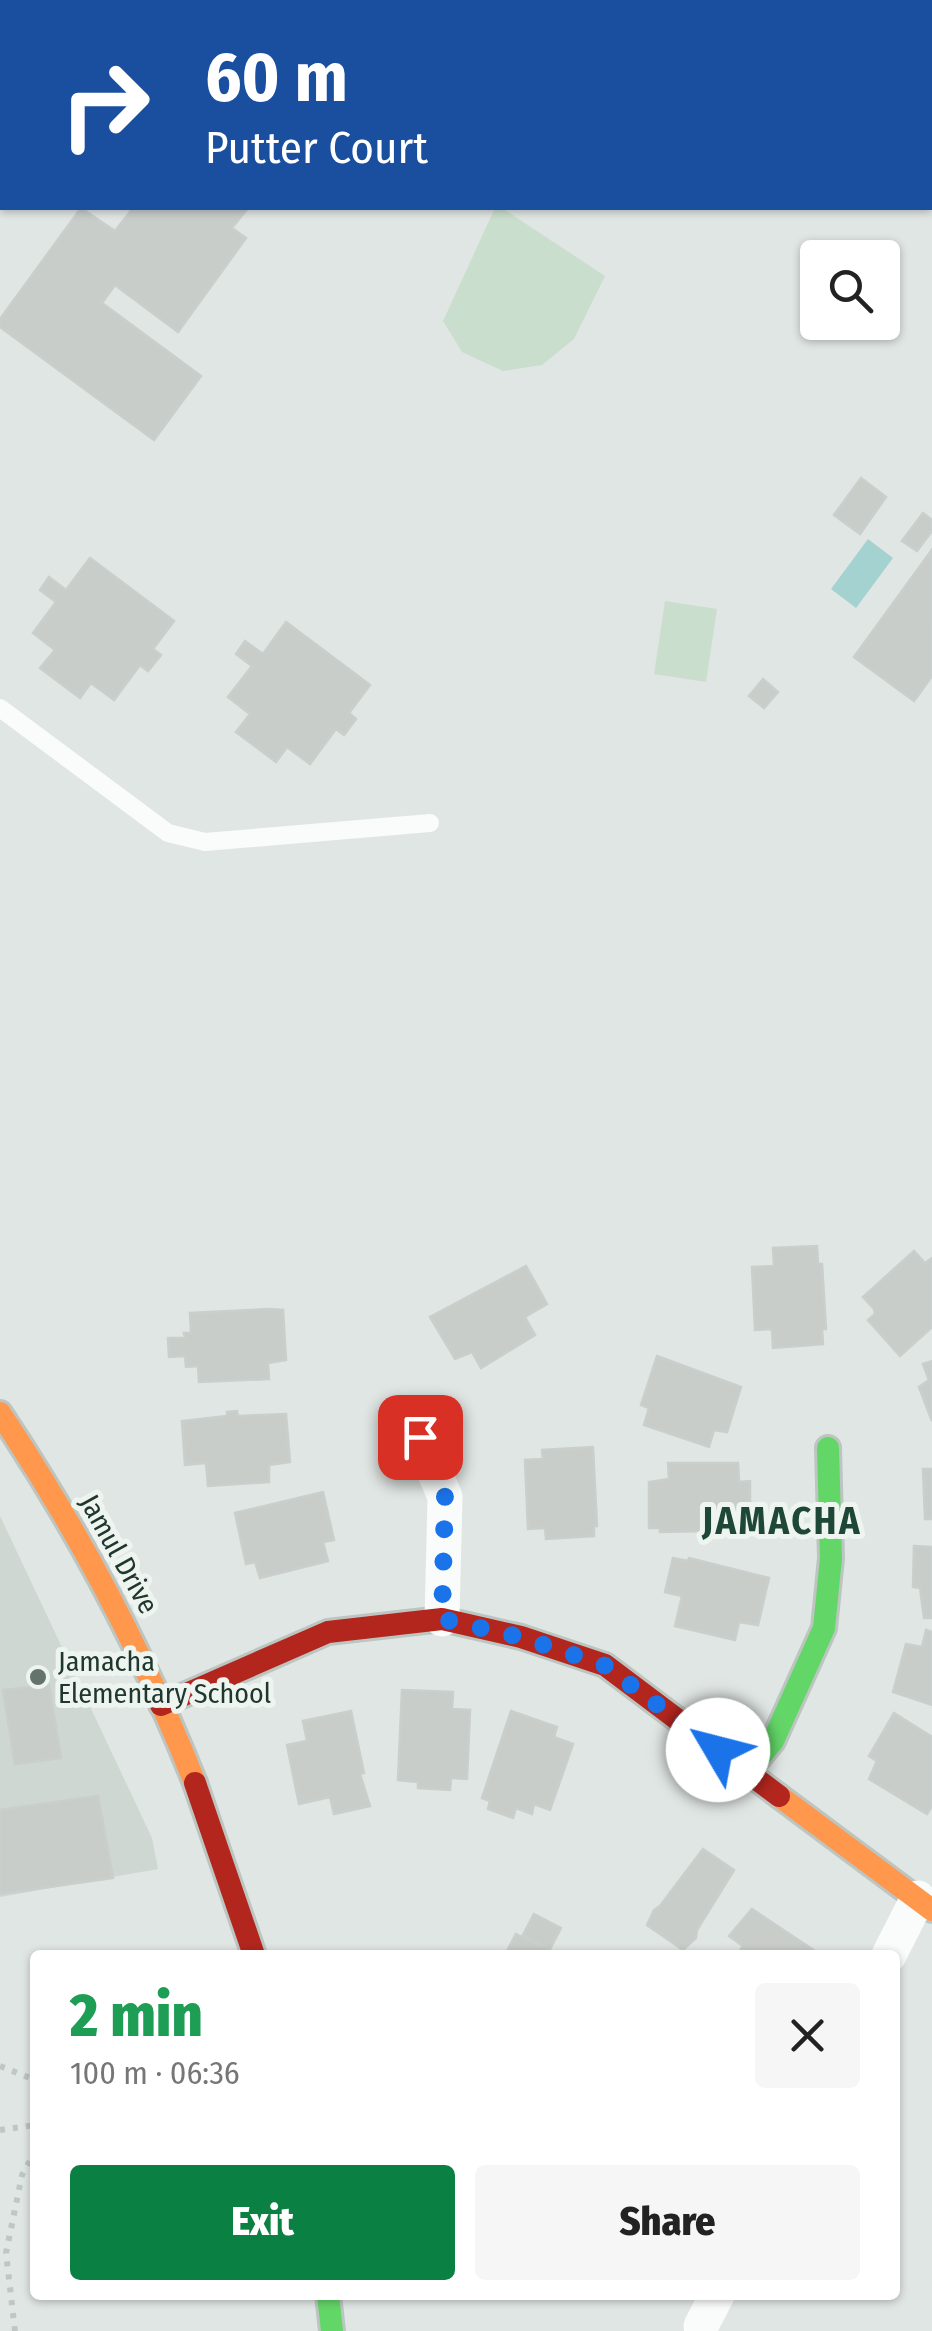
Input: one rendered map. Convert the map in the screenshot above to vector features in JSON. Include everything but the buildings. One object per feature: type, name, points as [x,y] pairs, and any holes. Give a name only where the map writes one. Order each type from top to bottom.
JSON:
[{"type":"street","name":"Jamul Drive","points":[[0,1413],[92,1565],[160,1705],[214,1832],[252,1950]]},
{"type":"street","points":[[420,1437],[445,1497],[442,1619]]},
{"type":"street","points":[[747,1772],[774,1741],[824,1628],[831,1558],[828,1448]]},
{"type":"street","points":[[160,1705],[302,1640],[328,1632],[442,1619],[520,1637],[604,1665],[925,1904],[893,1950]]},
{"type":"street","points":[[329,2300],[332,2331]]},
{"type":"lane","points":[[0,708],[168,834],[205,842],[430,823]]},
{"type":"path","points":[[0,2066],[30,2078]]},
{"type":"path","points":[[0,2130],[30,2126]]},
{"type":"path","points":[[15,2331],[6,2253],[22,2176],[30,2160]]},
{"type":"shaded area","name":"Jamacha Elementary School","points":[[0,1516],[152,1838],[158,1869],[0,1897]]},
{"type":"green space","points":[[494,210],[505,210],[605,276],[574,339],[542,365],[503,371],[462,352],[443,321]]},
{"type":"green space","points":[[665,601],[717,609],[706,682],[654,674]]},
{"type":"water","points":[[868,539],[893,558],[856,608],[831,589]]},
{"type":"traffic: fast","points":[[747,1772],[773,1741],[824,1628],[831,1558],[828,1448]]},
{"type":"traffic: fast","points":[[329,2300],[332,2331]]},
{"type":"traffic: slow","points":[[0,1413],[107,1593],[154,1686],[195,1783]]},
{"type":"traffic: slow","points":[[779,1796],[932,1910]]},
{"type":"traffic: jam","points":[[161,1705],[328,1632],[442,1619],[521,1637],[605,1665],[779,1796]]},
{"type":"traffic: jam","points":[[195,1783],[252,1950]]},
{"type":"place","name":"Jamacha Elementary School","points":[[38,1677]]},
{"type":"district","name":"JAMACHA","points":[[782,1521]]},
{"type":"route","points":[[420,1437],[445,1497],[442,1619],[520,1637],[604,1665],[718,1750]]}]
